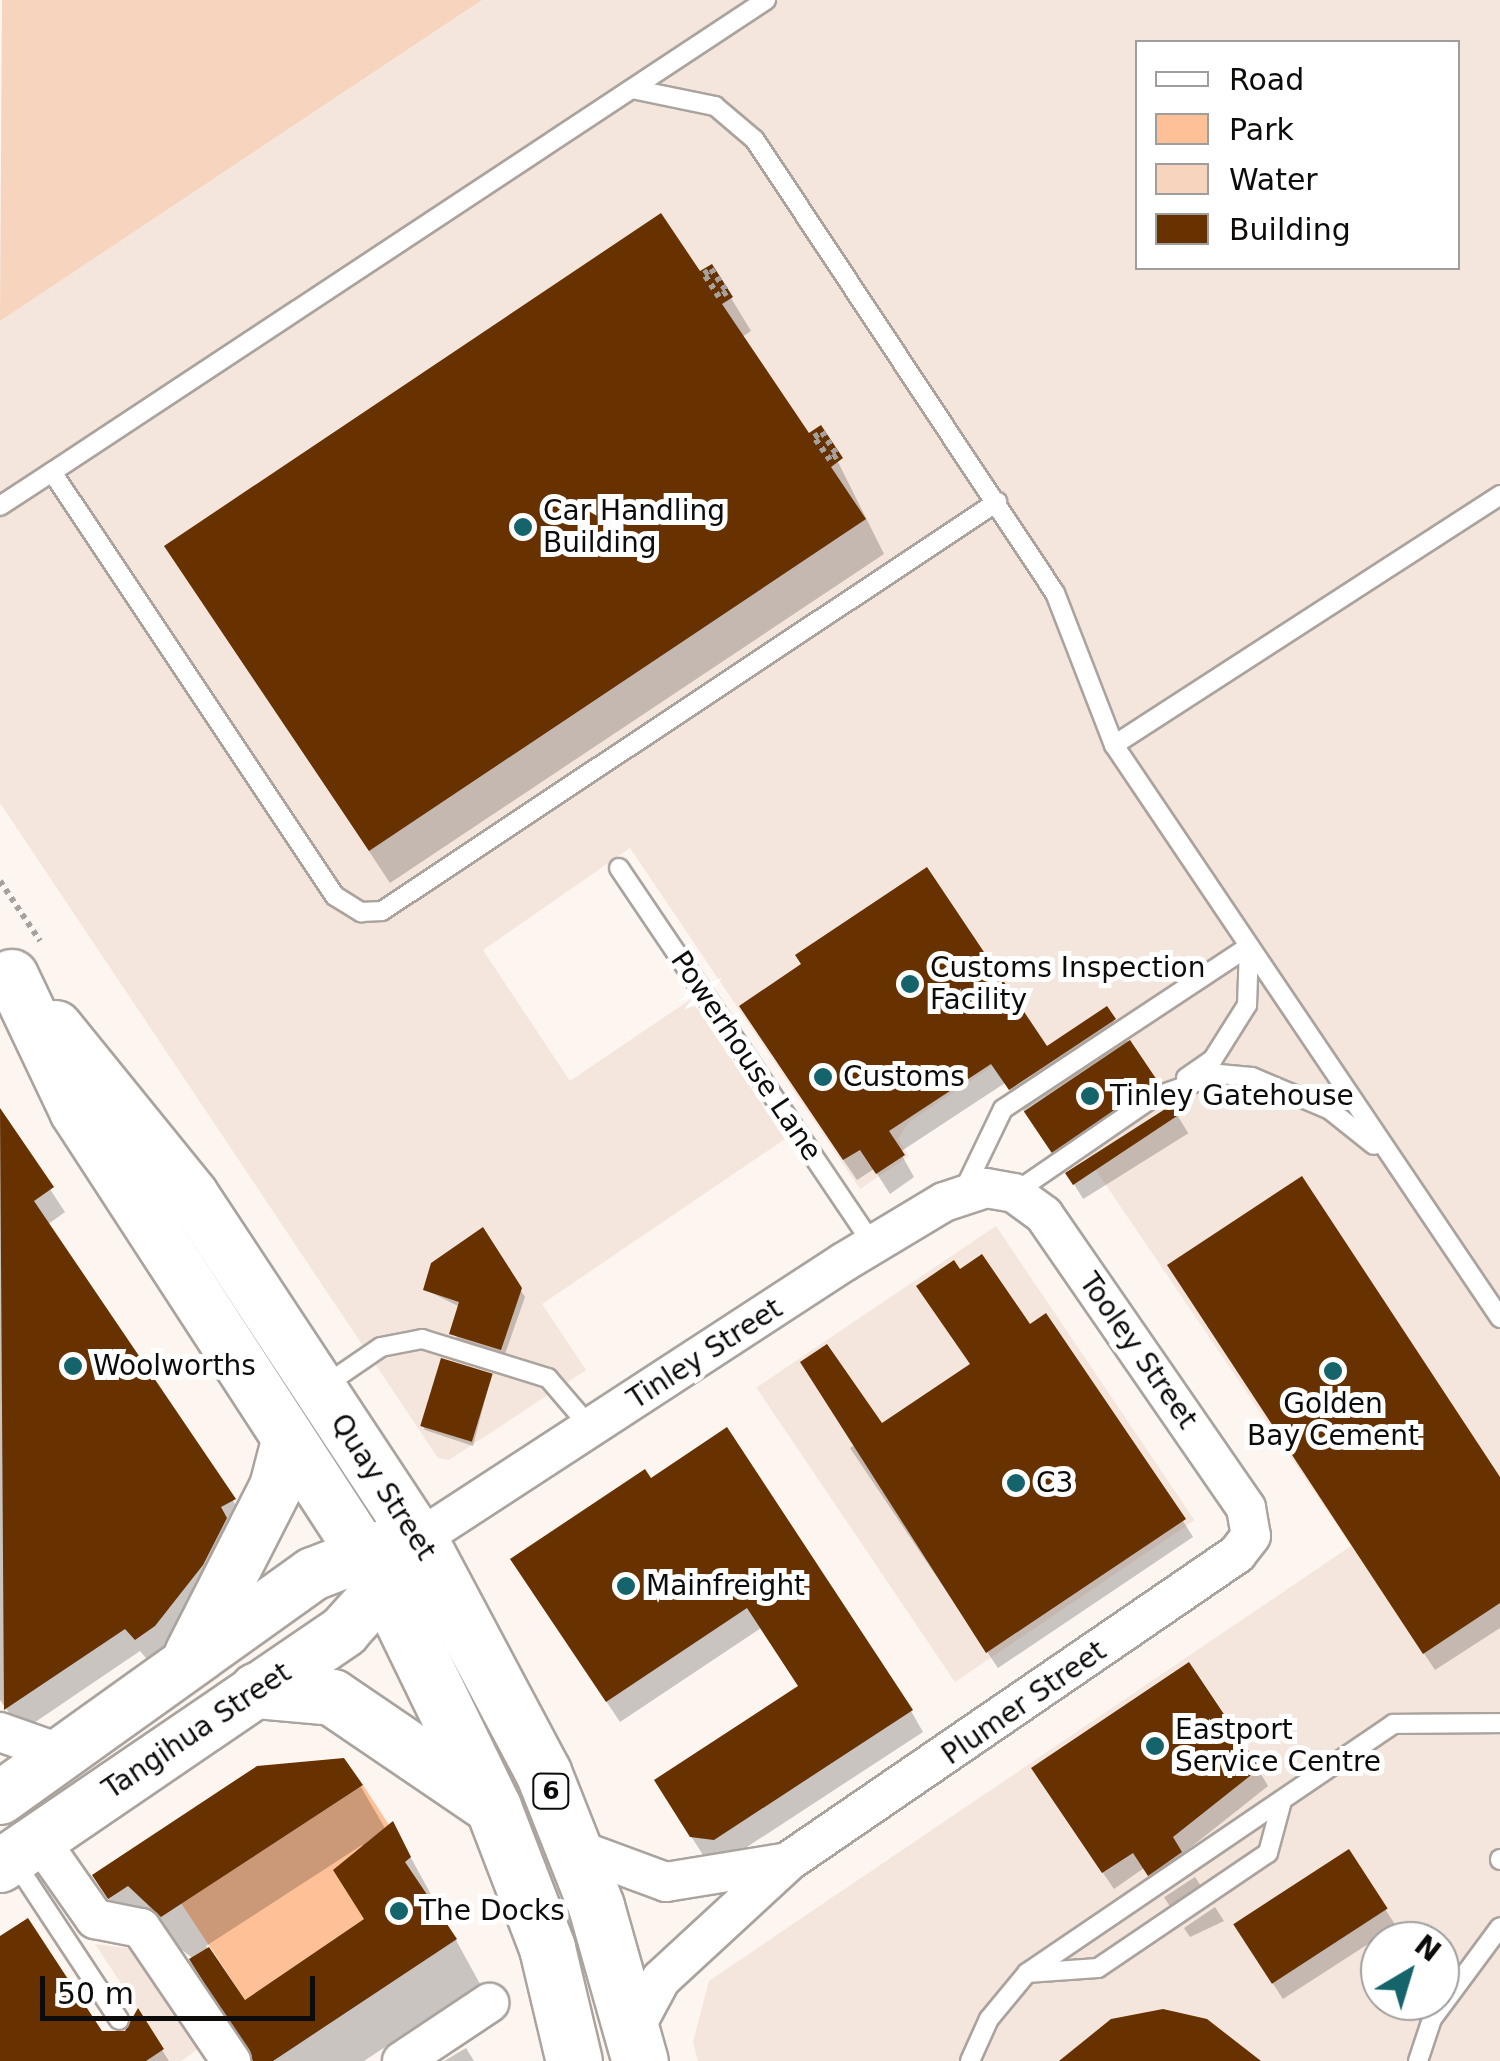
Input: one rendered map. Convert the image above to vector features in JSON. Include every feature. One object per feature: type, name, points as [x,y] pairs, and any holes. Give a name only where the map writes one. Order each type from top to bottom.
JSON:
[{"type":"main road","name":"Quay Street","points":[[6,967],[192,1195],[419,1539],[482,1644],[574,1848],[636,2046]]},
{"type":"main road","name":"Quay Street","points":[[6,967],[76,1111],[374,1570],[493,1806],[546,1948],[574,2061]]},
{"type":"main road","points":[[188,1660],[276,1487],[288,1441]]},
{"type":"main road","points":[[374,1570],[419,1539]]},
{"type":"main road","name":"Tangihua Street","points":[[0,1798],[188,1660],[374,1570]]},
{"type":"main road","name":"Tangihua Street","points":[[17,1854],[257,1690],[374,1570]]},
{"type":"main road","points":[[257,1690],[332,1697],[493,1806]]},
{"type":"street","name":"Tinley Street","points":[[419,1539],[873,1245],[992,1191]]},
{"type":"street","name":"Tooley Street","points":[[992,1191],[1044,1215],[1246,1508],[1251,1536]]},
{"type":"street","name":"Plumer Street","points":[[636,2046],[661,1979],[789,1862],[1227,1562],[1251,1536]]},
{"type":"street","points":[[0,1732],[62,1754]]},
{"type":"street","name":"Plumer Street","points":[[574,1848],[666,1882],[789,1862]]},
{"type":"street","points":[[17,1854],[95,1919],[141,1928],[220,2057]]},
{"type":"street","points":[[402,2061],[490,2003]]},
{"type":"lane","points":[[0,506],[766,0]]},
{"type":"lane","points":[[632,89],[716,106],[755,140],[1055,594],[1114,745],[1390,1158],[1497,1307]]},
{"type":"lane","points":[[52,472],[335,896],[361,912],[382,911],[997,502]]},
{"type":"lane","points":[[1114,745],[1497,504]]},
{"type":"lane","name":"Powerhouse Lane","points":[[619,868],[873,1245]]},
{"type":"lane","points":[[992,1191],[1212,1059],[1247,1005],[1249,946]]},
{"type":"lane","points":[[992,1191],[1003,1110],[1249,946]]},
{"type":"lane","points":[[1186,1078],[1252,1076],[1330,1110],[1390,1158]]},
{"type":"lane","points":[[320,1390],[381,1347],[422,1339],[548,1378],[592,1428]]},
{"type":"lane","points":[[970,2061],[988,2019],[1028,1973],[1393,1724],[1500,1723]]},
{"type":"lane","points":[[1028,1973],[1098,1968],[1268,1854],[1282,1801]]},
{"type":"lane","points":[[17,1854],[120,2020]]},
{"type":"lane","points":[[1418,2061],[1432,2019],[1500,1926]]},
{"type":"shaded area","points":[[482,0],[1500,0],[1500,2061],[698,2061],[693,2042],[709,1981],[1351,1546],[1015,1051],[909,1122],[898,1139],[909,1156],[860,1189],[630,848],[483,950],[570,1081],[691,999],[785,1139],[542,1304],[586,1370],[449,1460],[438,1458],[0,803],[0,321]]},
{"type":"shaded area","points":[[996,1226],[1195,1520],[955,1682],[756,1388]]},
{"type":"shaded area","points":[[95,1944],[134,1949],[201,2047],[181,2061],[146,2061],[164,2048]]},
{"type":"green space","points":[[363,1785],[389,1825],[364,1919],[245,2000],[181,1903]]},
{"type":"water","points":[[2,0],[482,0],[0,321]]},
{"type":"building","name":"Car Handling Building","points":[[661,213],[700,271],[712,264],[733,297],[722,304],[809,433],[821,425],[843,458],[831,467],[866,519],[369,851],[164,546]]},
{"type":"building","name":"Customs Inspection Facility","points":[[927,867],[1047,1046],[1107,1006],[1116,1019],[1009,1090],[991,1064],[889,1131],[905,1155],[876,1174],[860,1150],[843,1160],[739,1006],[801,964],[795,955]]},
{"type":"building","points":[[1130,1040],[1158,1081],[1052,1153],[1024,1112]]},
{"type":"building","points":[[1173,1104],[1180,1114],[1073,1185],[1065,1173]]},
{"type":"building","name":"Woolworths","points":[[0,1108],[54,1187],[34,1201],[236,1499],[221,1507],[227,1518],[203,1565],[155,1626],[135,1640],[125,1629],[4,1710]]},
{"type":"building","name":"Golden Bay Cement","points":[[1302,1176],[1500,1477],[1500,1603],[1423,1654],[1167,1265]]},
{"type":"building","points":[[483,1227],[522,1288],[501,1350],[449,1334],[459,1302],[423,1290],[431,1263]]},
{"type":"building","name":"C3","points":[[982,1254],[1030,1324],[1046,1313],[1186,1519],[986,1653],[800,1362],[827,1344],[882,1423],[970,1364],[916,1286],[954,1260],[960,1269]]},
{"type":"building","points":[[441,1358],[493,1374],[472,1442],[420,1426]]},
{"type":"building","points":[[727,1427],[913,1710],[714,1840],[690,1837],[654,1780],[798,1686],[747,1608],[606,1702],[510,1559],[645,1469],[651,1478]]},
{"type":"building","name":"Eastport Service Centre","points":[[1189,1662],[1260,1768],[1173,1837],[1182,1852],[1148,1876],[1133,1853],[1102,1873],[1031,1768]]},
{"type":"building","points":[[344,1758],[363,1785],[161,1917],[128,1886],[108,1899],[92,1875],[257,1766]]},
{"type":"building","points":[[393,1821],[411,1857],[405,1862],[457,1939],[273,2061],[253,2061],[189,1959],[209,1947],[245,2000],[364,1919],[333,1870]]},
{"type":"building","points":[[1349,1849],[1388,1909],[1368,1921],[1360,1921],[1360,1927],[1272,1984],[1233,1924]]},
{"type":"building","points":[[28,1918],[102,2031],[125,2031],[138,2008],[164,2049],[146,2061],[0,2061],[0,1936]]},
{"type":"building","points":[[1163,2009],[1207,2019],[1261,2061],[1059,2061],[1111,2019]]},
{"type":"place","name":"Car Handling Building","points":[[523,527]]},
{"type":"place","name":"Customs Inspection Facility","points":[[910,984]]},
{"type":"place","name":"Customs","points":[[823,1077]]},
{"type":"place","name":"Tinley Gatehouse","points":[[1090,1096]]},
{"type":"place","name":"Woolworths","points":[[73,1366]]},
{"type":"place","name":"Golden Bay Cement","points":[[1333,1371]]},
{"type":"place","name":"C3","points":[[1016,1483]]},
{"type":"place","name":"Mainfreight","points":[[626,1586]]},
{"type":"place","name":"Eastport Service Centre","points":[[1155,1746]]},
{"type":"place","name":"The Docks","points":[[399,1911]]}]
